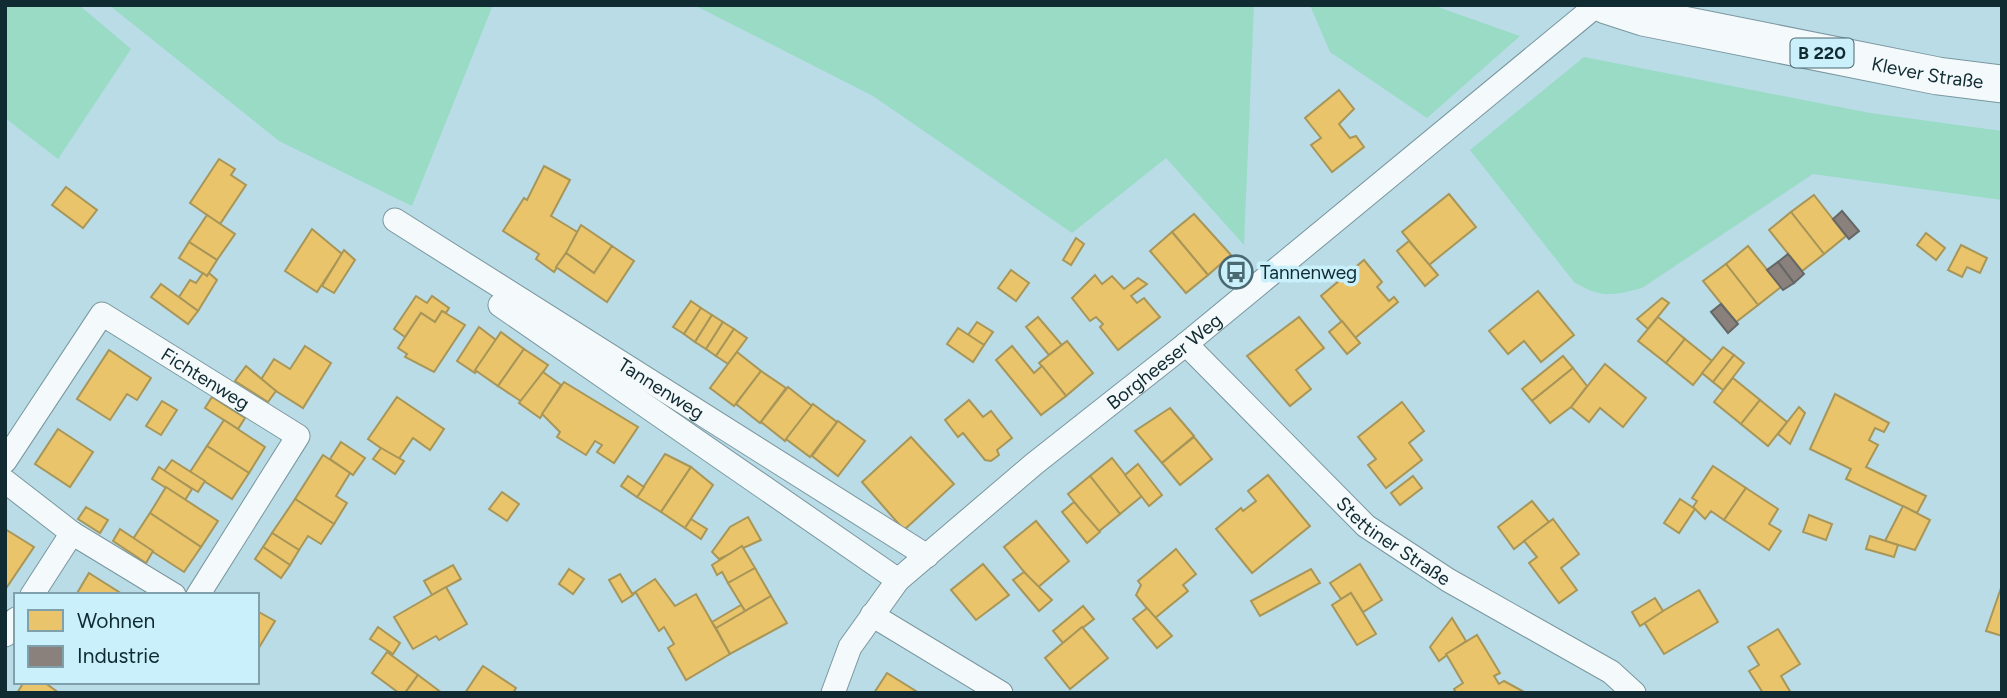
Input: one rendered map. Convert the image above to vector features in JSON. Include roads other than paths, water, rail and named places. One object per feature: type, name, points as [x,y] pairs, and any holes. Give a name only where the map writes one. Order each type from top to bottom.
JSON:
[{"type":"main road","name":"Klever Straße","points":[[1606,5],[1643,17],[1938,76],[2002,84]]},
{"type":"street","name":"Borgheeser Weg","points":[[833,693],[850,647],[898,580],[1034,464],[1186,344],[1597,5]]},
{"type":"street","name":"Tannenweg","points":[[395,219],[927,556]]},
{"type":"street","name":"Tannenweg","points":[[500,305],[898,580]]},
{"type":"street","name":"Fichtenweg","points":[[5,461],[102,314],[298,436],[199,593]]},
{"type":"street","name":"Stettiner Straße","points":[[1186,344],[1366,526],[1448,580],[1611,671],[1634,693]]},
{"type":"street","points":[[5,481],[72,533],[171,593]]},
{"type":"street","points":[[33,593],[72,533]]},
{"type":"street","points":[[872,615],[1001,693]]},
{"type":"place","name":"Tannenweg","points":[[1236,272]]}]
